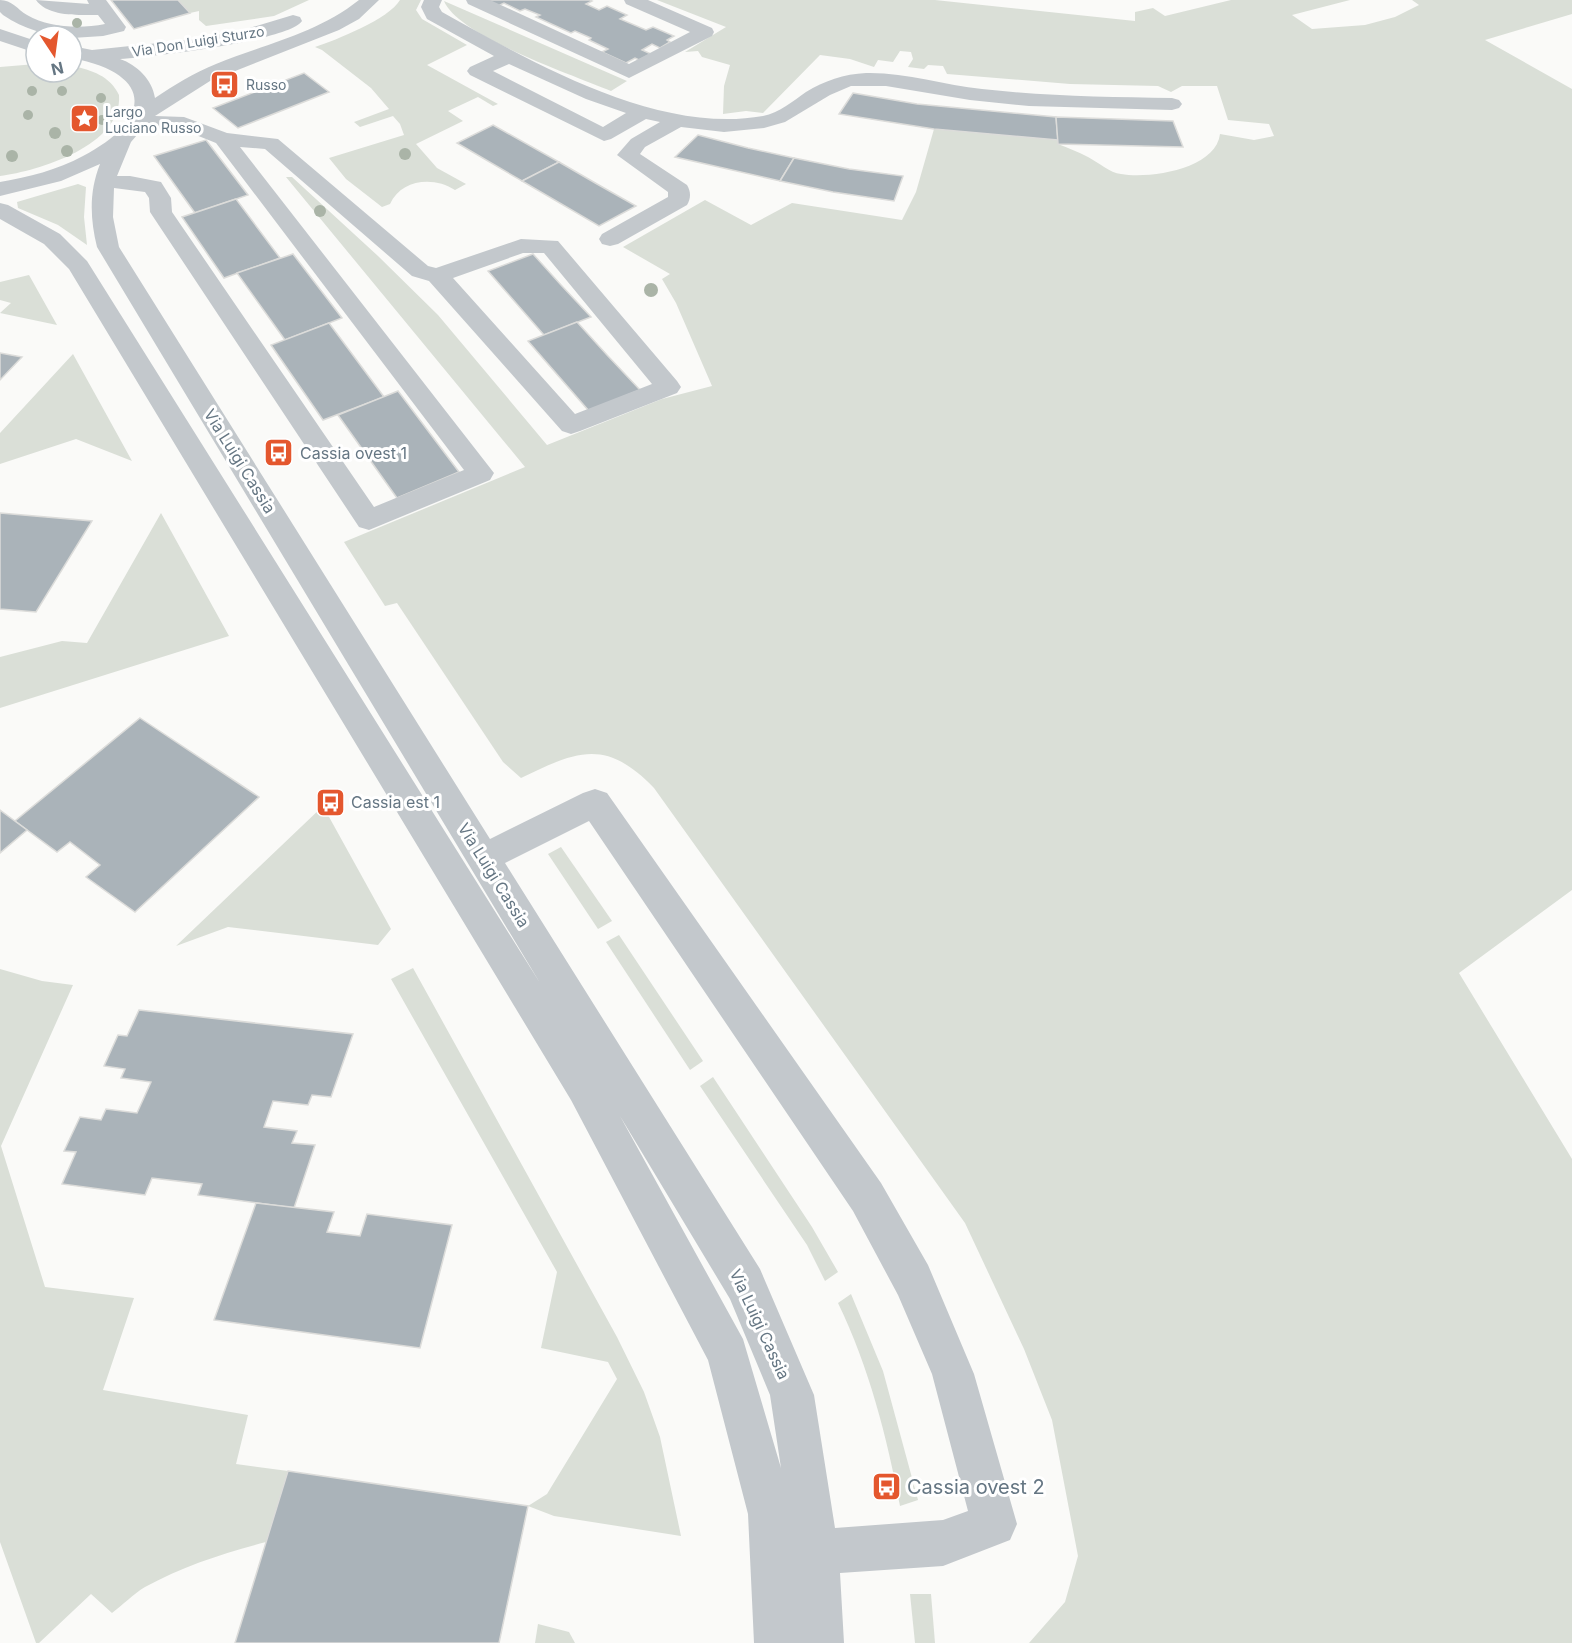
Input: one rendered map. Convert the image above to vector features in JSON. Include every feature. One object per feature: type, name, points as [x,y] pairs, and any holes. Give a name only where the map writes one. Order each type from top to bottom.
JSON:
[{"type":"street","points":[[0,1],[14,16],[57,30],[90,33],[117,27],[100,5],[70,8],[51,4],[45,0]]},
{"type":"street","name":"Via Don Luigi Sturzo","points":[[0,189],[51,178],[79,166],[103,153],[134,126],[204,77],[313,35],[339,21],[369,0]]},
{"type":"street","points":[[433,0],[430,7],[434,15],[507,57],[602,98],[677,121],[741,126],[766,122],[788,114],[815,93],[838,82],[863,79],[888,80],[1012,99],[1172,104]]},
{"type":"street","points":[[474,0],[629,72],[705,32],[633,0]]},
{"type":"street","name":"Via Don Luigi Sturzo","points":[[84,53],[128,53],[206,42],[279,27],[311,14]]},
{"type":"street","points":[[0,35],[24,43]]},
{"type":"street","points":[[0,56],[24,53]]},
{"type":"street","name":"Via Luigi Cassia","points":[[84,54],[127,68],[139,78],[145,90],[146,103],[104,182],[102,225],[108,247],[745,1284],[792,1395],[816,1552],[820,1643]]},
{"type":"street","points":[[507,57],[477,71],[604,135],[644,111]]},
{"type":"street","points":[[610,239],[679,200],[680,190],[628,155],[638,143],[677,121]]},
{"type":"street","points":[[134,126],[184,123],[224,139],[271,143],[420,271],[437,276],[571,425],[668,387],[550,246],[521,246],[437,276]]},
{"type":"street","points":[[104,182],[130,182],[153,188],[160,198],[161,212],[369,520],[481,473],[224,139]]},
{"type":"street","name":"Via Luigi Cassia","points":[[0,210],[41,229],[69,252],[79,266],[590,1097],[728,1354],[771,1514],[778,1643]]},
{"type":"street","points":[[483,858],[595,803],[867,1197],[913,1280],[952,1374],[994,1524],[943,1543],[816,1552]]},
{"type":"shaded area","points":[[178,0],[309,0],[274,16],[206,26],[199,20],[199,11],[190,13]]},
{"type":"shaded area","points":[[400,0],[421,0],[416,10],[422,19],[467,45],[427,65],[498,104],[493,106],[478,97],[448,111],[463,121],[416,144],[437,168],[466,184],[455,190],[438,183],[419,182],[402,189],[390,204],[382,207],[346,179],[329,158],[404,135],[400,124],[393,116],[360,127],[354,122],[389,109],[371,88],[315,47],[374,21]]},
{"type":"shaded area","points":[[657,0],[935,0],[1135,21],[1135,12],[1153,8],[1165,16],[1231,0],[1350,0],[1292,15],[1312,29],[1365,25],[1395,17],[1419,5],[1412,0],[1572,0],[1572,14],[1485,40],[1572,89],[1572,890],[1459,973],[1572,1159],[1572,1643],[1029,1643],[1065,1602],[1078,1556],[1052,1420],[1024,1349],[965,1223],[654,788],[637,772],[621,762],[606,756],[590,754],[559,761],[521,778],[503,762],[397,603],[385,606],[344,542],[525,467],[286,177],[292,177],[438,315],[547,445],[662,399],[712,386],[676,303],[662,279],[670,274],[623,247],[705,200],[751,225],[792,203],[902,220],[916,192],[934,129],[1058,140],[1058,144],[1085,155],[1113,172],[1133,175],[1164,173],[1195,163],[1207,156],[1216,146],[1220,134],[1254,140],[1274,136],[1269,124],[1228,120],[1217,86],[1182,86],[1171,92],[1158,86],[1070,84],[947,74],[943,66],[928,65],[924,69],[908,67],[913,59],[911,52],[900,51],[893,62],[878,60],[874,67],[850,59],[820,55],[763,113],[746,111],[723,114],[724,86],[730,65],[702,57],[698,51],[685,52],[726,27]]},
{"type":"shaded area","points":[[444,1],[627,81],[611,91],[545,65],[471,28],[454,14]]},
{"type":"shaded area","points":[[24,65],[24,84],[84,84],[84,69],[100,75],[111,83],[119,95],[117,113],[108,128],[76,152],[36,168],[0,176],[0,67]]},
{"type":"shaded area","points":[[78,184],[86,187],[84,217],[87,245],[58,225],[18,208],[17,202]]},
{"type":"shaded area","points":[[29,275],[57,325],[0,313],[11,303],[0,300],[0,282]]},
{"type":"shaded area","points":[[73,354],[132,461],[76,439],[0,464],[0,433]]},
{"type":"shaded area","points":[[161,513],[229,636],[0,708],[0,657],[62,641],[87,643]]},
{"type":"shaded area","points":[[323,806],[391,929],[378,945],[228,927],[176,946]]},
{"type":"shaded area","points":[[561,847],[612,921],[598,929],[548,854]]},
{"type":"shaded area","points":[[619,935],[703,1061],[690,1070],[606,942]]},
{"type":"shaded area","points":[[413,968],[617,1337],[644,1392],[660,1437],[681,1536],[554,1516],[528,1506],[547,1494],[617,1379],[608,1362],[541,1348],[557,1272],[391,979]]},
{"type":"shaded area","points":[[0,969],[42,981],[73,985],[1,1146],[45,1287],[134,1298],[103,1390],[248,1415],[236,1464],[288,1471],[266,1542],[189,1566],[159,1579],[112,1613],[91,1594],[39,1643],[36,1643],[0,1542]]},
{"type":"shaded area","points":[[713,1077],[812,1227],[838,1272],[825,1281],[807,1245],[700,1086]]},
{"type":"shaded area","points":[[851,1294],[883,1371],[918,1500],[900,1506],[876,1403],[859,1352],[838,1303]]},
{"type":"shaded area","points":[[910,1594],[931,1594],[935,1643],[915,1643]]},
{"type":"shaded area","points":[[538,1624],[569,1632],[575,1643],[535,1643]]},
{"type":"building","points":[[111,0],[178,0],[190,13],[134,29]]},
{"type":"building","points":[[484,0],[590,0],[592,1],[586,4],[599,10],[607,6],[627,15],[620,19],[646,30],[653,27],[674,36],[667,40],[670,42],[660,48],[652,44],[642,50],[651,54],[626,63],[602,52],[608,49],[589,40],[591,38],[575,31],[571,33],[536,17],[540,15],[525,9],[520,11],[504,3],[498,6]]},
{"type":"building","points":[[304,73],[329,92],[238,128],[213,108]]},
{"type":"building","points":[[853,93],[917,104],[1056,117],[1058,140],[934,129],[839,114]]},
{"type":"building","points":[[1056,117],[1173,121],[1183,147],[1058,144]]},
{"type":"building","points":[[493,125],[559,162],[522,181],[457,143]]},
{"type":"building","points":[[698,135],[794,158],[780,181],[675,157]]},
{"type":"building","points":[[206,140],[248,195],[195,213],[154,156]]},
{"type":"building","points":[[794,158],[849,169],[903,176],[894,201],[833,192],[780,181]]},
{"type":"building","points":[[559,162],[636,206],[599,226],[522,181]]},
{"type":"building","points":[[236,199],[280,258],[224,278],[182,217]]},
{"type":"building","points":[[293,254],[342,318],[285,340],[237,273]]},
{"type":"building","points":[[533,254],[591,317],[544,335],[488,271]]},
{"type":"building","points":[[577,322],[640,390],[589,411],[528,341]]},
{"type":"building","points":[[329,323],[384,397],[323,420],[271,345]]},
{"type":"building","points":[[0,353],[22,357],[0,380]]},
{"type":"building","points":[[398,391],[459,472],[397,498],[338,415]]},
{"type":"building","points":[[0,513],[92,521],[36,612],[0,609]]},
{"type":"building","points":[[140,718],[259,797],[135,912],[86,877],[100,865],[70,842],[57,852],[15,821]]},
{"type":"building","points":[[0,810],[27,830],[0,853]]},
{"type":"building","points":[[139,1010],[353,1034],[331,1097],[312,1095],[308,1105],[273,1101],[264,1127],[297,1131],[292,1143],[315,1145],[294,1208],[198,1195],[202,1184],[152,1178],[145,1195],[62,1184],[76,1152],[64,1151],[80,1117],[101,1120],[106,1109],[137,1113],[151,1082],[121,1078],[125,1069],[104,1066],[118,1035],[127,1036]]},
{"type":"building","points":[[256,1203],[334,1212],[327,1232],[360,1236],[367,1214],[452,1225],[420,1348],[214,1320]]},
{"type":"building","points":[[288,1471],[528,1506],[499,1643],[235,1643]]},
{"type":"place","name":"Russo","points":[[225,84]]},
{"type":"place","name":"Largo Luciano Russo","points":[[84,119]]},
{"type":"place","name":"Cassia ovest 1","points":[[279,453]]},
{"type":"place","name":"Cassia est 1","points":[[330,802]]},
{"type":"place","name":"Cassia ovest 2","points":[[886,1487]]}]
